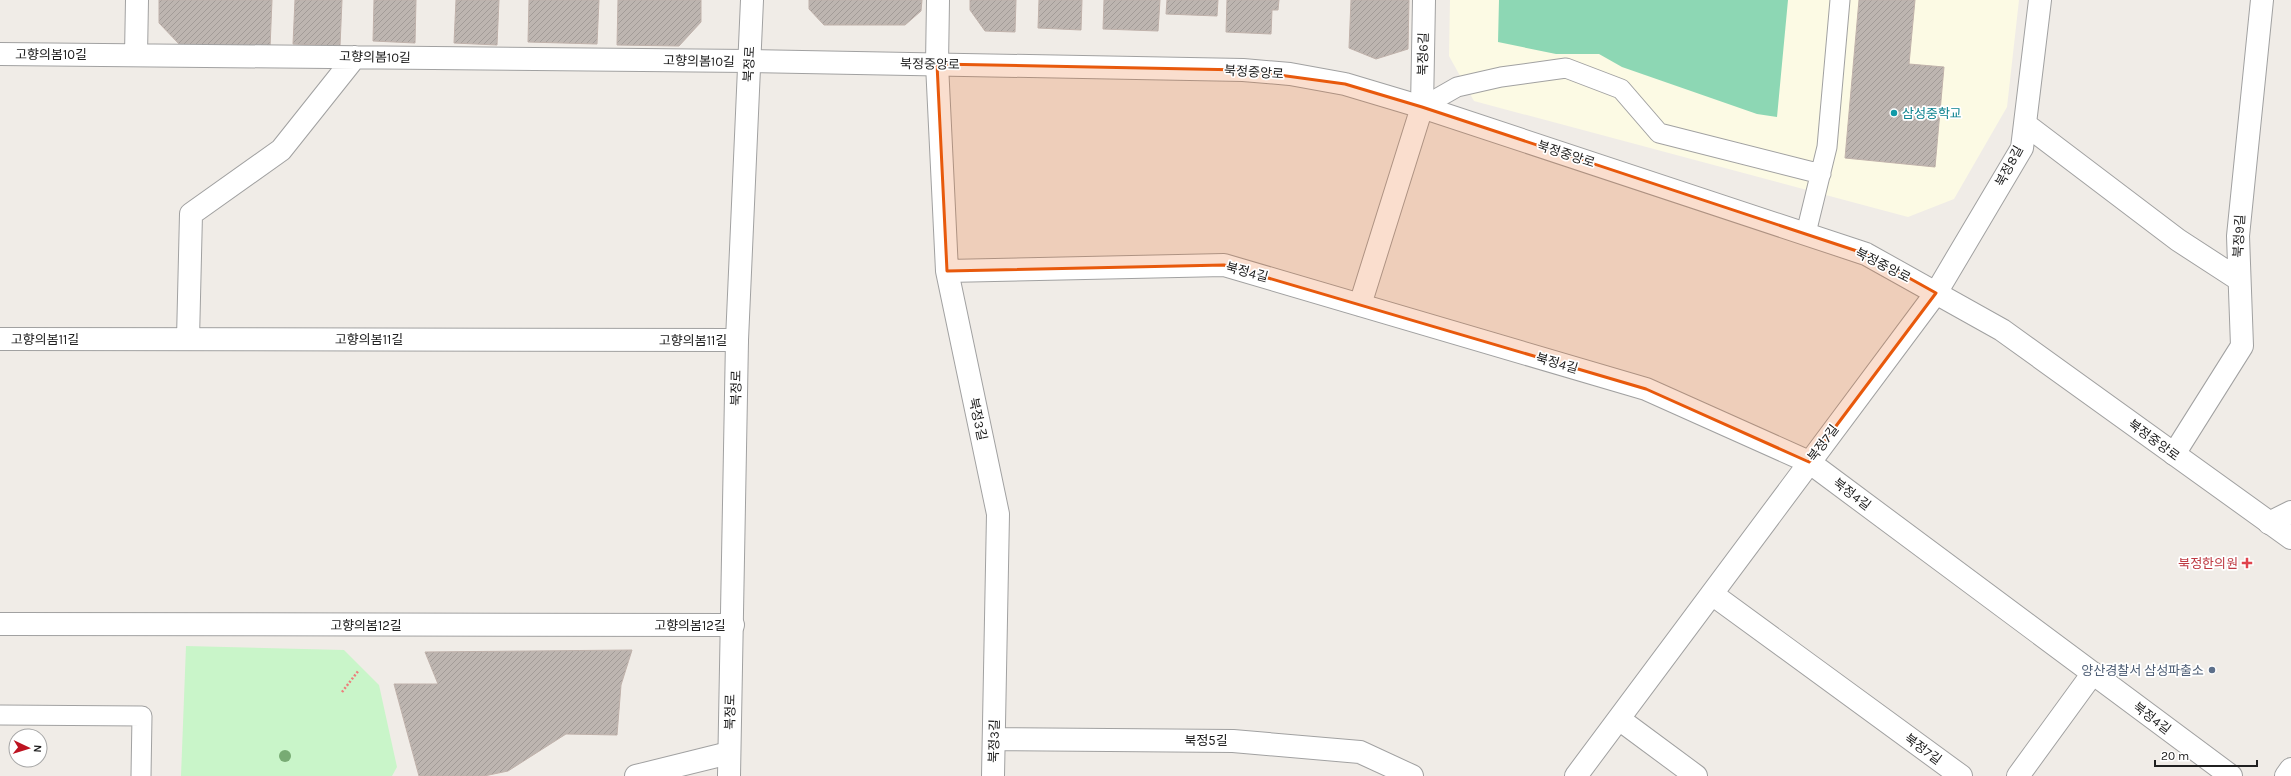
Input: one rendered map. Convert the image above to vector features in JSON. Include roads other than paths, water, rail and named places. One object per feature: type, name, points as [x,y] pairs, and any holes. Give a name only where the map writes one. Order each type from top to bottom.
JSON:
[{"type":"street","points":[[136,55],[137,0]]},
{"type":"street","name":"북정로","points":[[729,776],[733,625],[737,340],[752,0]]},
{"type":"street","name":"북정3길","points":[[938,0],[937,64],[947,271],[998,514],[993,776]]},
{"type":"street","name":"북정6길","points":[[1360,305],[1422,107],[1424,0]]},
{"type":"street","name":"북정8길","points":[[1936,293],[2022,148],[2040,0]]},
{"type":"street","name":"북정9길","points":[[2174,454],[2242,346],[2238,279],[2238,236],[2262,0]]},
{"type":"street","name":"고향의봄10길","points":[[0,54],[749,61]]},
{"type":"street","points":[[188,339],[191,214],[281,150],[354,57]]},
{"type":"street","name":"북정중앙로","points":[[749,61],[1251,70],[1290,74],[1346,84],[1422,107],[1866,254],[2002,330],[2291,538]]},
{"type":"street","points":[[2025,124],[2178,240],[2238,279]]},
{"type":"street","name":"북정4길","points":[[947,271],[1224,265],[1646,389],[1809,462],[2231,776]]},
{"type":"street","name":"북정7길","points":[[1576,776],[1936,293]]},
{"type":"street","name":"고향의봄11길","points":[[0,339],[737,340]]},
{"type":"street","points":[[2269,522],[2291,512]]},
{"type":"street","name":"북정7길","points":[[1712,594],[1961,776]]},
{"type":"street","name":"고향의봄12길","points":[[0,624],[733,625]]},
{"type":"street","points":[[2018,776],[2093,673]]},
{"type":"street","points":[[1619,719],[1696,776]]},
{"type":"street","name":"북정5길","points":[[994,739],[1233,741],[1360,752],[1412,776]]},
{"type":"street","points":[[636,776],[729,753]]},
{"type":"street","points":[[2286,776],[2291,769]]},
{"type":"lane","points":[[1806,233],[1827,147],[1840,0]]},
{"type":"lane","points":[[1422,107],[1457,87],[1501,77],[1566,68],[1621,89],[1659,133],[1821,174]]},
{"type":"lane","points":[[0,715],[142,716],[141,776]]},
{"type":"place","name":"삼성중학교","points":[[1894,113]]},
{"type":"place","name":"북정한의원","points":[[2247,563]]},
{"type":"place","name":"양산경찰서 삼성파출소","points":[[2212,670]]}]
